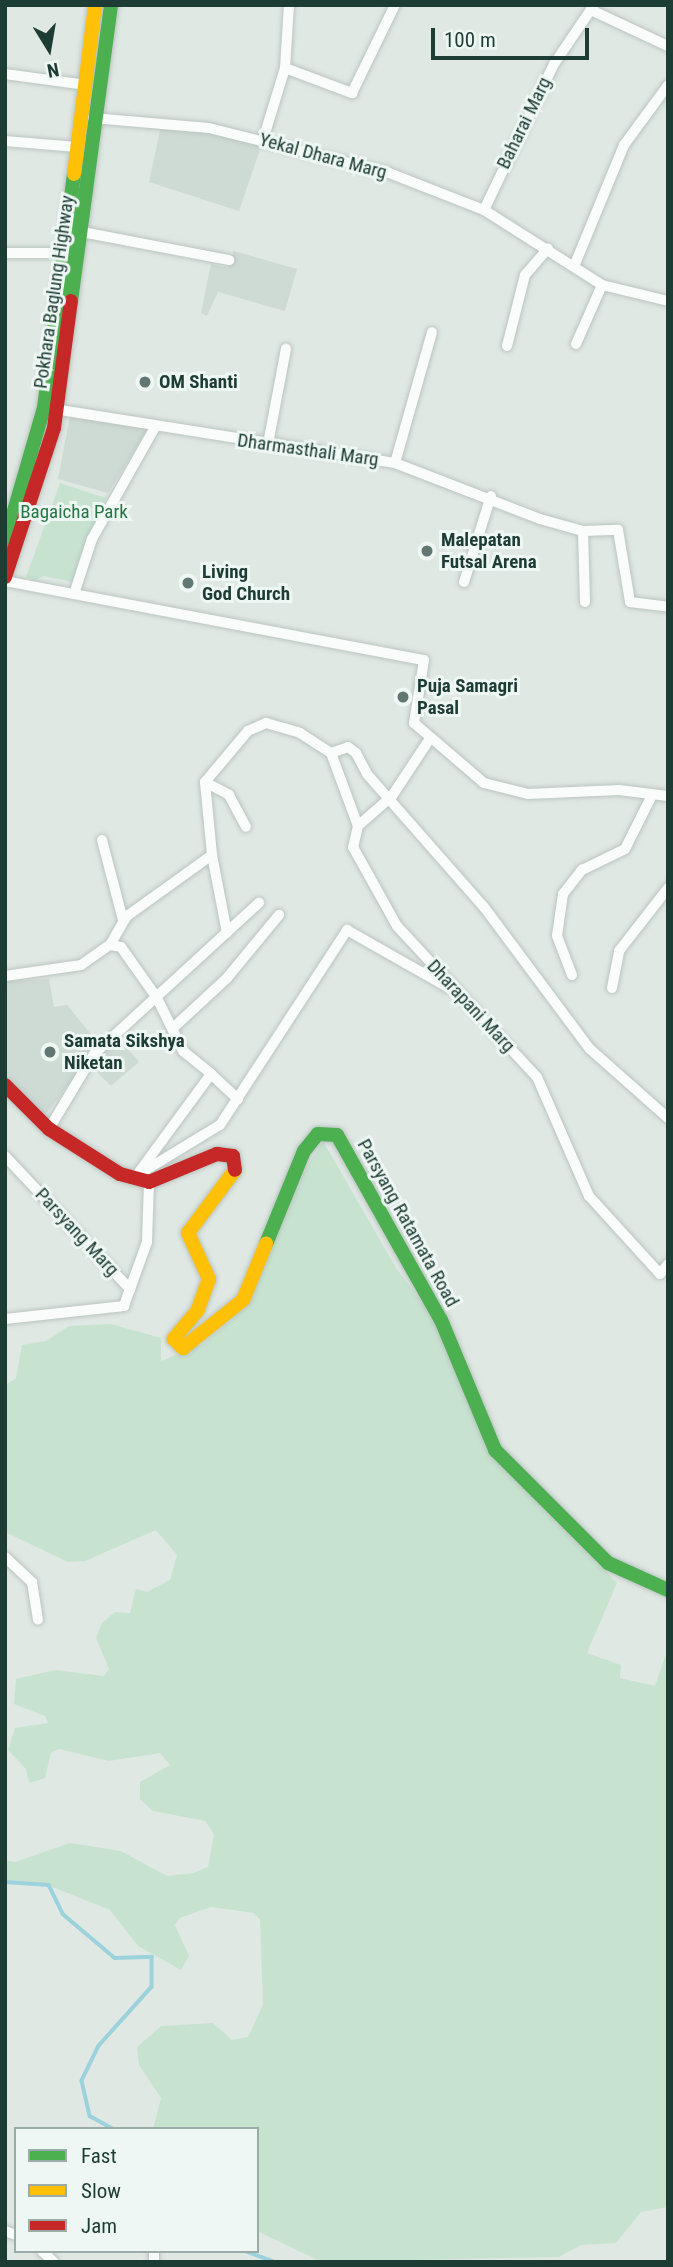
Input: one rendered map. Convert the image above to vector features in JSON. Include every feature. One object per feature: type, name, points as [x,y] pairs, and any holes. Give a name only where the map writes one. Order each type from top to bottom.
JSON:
[{"type":"main road","name":"Pokhara Baglung Highway","points":[[5,579],[45,470],[71,254],[77,147],[89,118],[86,85],[95,5]]},
{"type":"main road","name":"Pokhara Baglung Highway","points":[[71,254],[82,232],[89,118],[111,5]]},
{"type":"main road","name":"Pokhara Baglung Highway","points":[[5,542],[51,408]]},
{"type":"main road","points":[[5,1086],[50,1129],[106,1168],[143,1179]]},
{"type":"main road","name":"Parsyang Ratamata Road","points":[[143,1179],[217,1154],[233,1156],[237,1167],[188,1233],[209,1279],[198,1310],[174,1339],[183,1348],[243,1300],[304,1151],[318,1134],[337,1135],[442,1320],[495,1450],[608,1563],[668,1590]]},
{"type":"street","points":[[263,140],[285,68],[289,5]]},
{"type":"street","points":[[285,68],[352,93],[396,5]]},
{"type":"street","points":[[593,8],[668,46]]},
{"type":"street","name":"Baharai Marg","points":[[484,210],[554,64],[593,8]]},
{"type":"street","points":[[5,74],[86,85]]},
{"type":"street","points":[[575,264],[624,145],[668,85]]},
{"type":"street","name":"Yekal Dhara Marg","points":[[89,118],[169,122],[263,140],[388,173],[484,210],[575,264],[602,285],[668,301]]},
{"type":"street","points":[[5,141],[77,147]]},
{"type":"street","points":[[82,232],[229,260]]},
{"type":"street","points":[[507,346],[525,275],[548,248]]},
{"type":"street","points":[[5,253],[71,254]]},
{"type":"street","points":[[576,344],[602,285]]},
{"type":"street","points":[[395,463],[432,332]]},
{"type":"street","points":[[268,444],[286,349]]},
{"type":"street","name":"Dharmasthali Marg","points":[[51,408],[155,427],[395,463],[583,531],[618,530],[629,599],[668,607]]},
{"type":"street","points":[[74,594],[92,539],[155,427]]},
{"type":"street","points":[[464,582],[491,496]]},
{"type":"street","points":[[583,531],[585,602]]},
{"type":"street","points":[[5,579],[424,660],[412,714],[429,740],[501,789],[619,790],[651,797],[668,796]]},
{"type":"street","points":[[227,933],[212,855],[205,782],[248,731],[266,723],[300,733],[331,753],[358,826],[391,796],[429,740]]},
{"type":"street","points":[[331,753],[351,748],[583,1042],[668,1118]]},
{"type":"street","points":[[205,782],[229,795],[246,827]]},
{"type":"street","points":[[572,975],[557,936],[563,894],[582,870],[625,849],[651,797]]},
{"type":"street","name":"Dharapani Marg","points":[[358,826],[353,847],[397,926],[450,989],[463,994],[537,1077],[589,1195],[660,1274],[668,1264]]},
{"type":"street","points":[[102,840],[123,920]]},
{"type":"street","points":[[5,976],[73,970],[110,945],[123,920],[212,855]]},
{"type":"street","points":[[612,988],[619,951],[668,888]]},
{"type":"street","points":[[50,1129],[94,1054],[258,903]]},
{"type":"street","points":[[173,1028],[228,978],[279,915]]},
{"type":"street","points":[[143,1179],[220,1125],[347,930],[450,989]]},
{"type":"street","points":[[110,945],[121,947],[157,998],[183,1051],[238,1099]]},
{"type":"street","points":[[143,1179],[211,1074]]},
{"type":"street","name":"Parsyang Marg","points":[[5,1156],[130,1289],[147,1242],[143,1179]]},
{"type":"street","points":[[5,1319],[124,1306],[130,1289]]},
{"type":"street","points":[[5,1557],[32,1581],[38,1620]]},
{"type":"shaded area","points":[[162,122],[262,144],[239,211],[149,182]]},
{"type":"shaded area","points":[[234,251],[297,269],[285,311],[218,292],[207,316],[201,313],[211,264],[228,268]]},
{"type":"shaded area","points":[[70,416],[149,427],[108,493],[58,479]]},
{"type":"shaded area","name":"Samata Sikshya Niketan","points":[[49,979],[54,1007],[67,1005],[99,1044],[43,1118],[5,1080],[5,981]]},
{"type":"shaded area","points":[[115,1034],[139,1062],[111,1086],[88,1063]]},
{"type":"green space","name":"Bagaicha Park","points":[[60,483],[106,498],[73,582],[43,576],[35,581],[26,577]]},
{"type":"green space","points":[[323,1141],[396,1268],[435,1319],[476,1422],[545,1511],[617,1583],[587,1653],[621,1665],[620,1678],[655,1686],[668,1648],[668,2207],[641,2212],[616,2243],[581,2245],[559,2257],[322,2262],[259,2232],[259,2127],[154,2127],[161,2098],[139,2065],[137,2047],[161,2026],[213,2023],[232,2040],[248,2037],[263,2005],[260,1920],[254,1913],[211,1907],[180,1918],[175,1925],[189,1956],[181,1970],[138,1946],[110,1910],[45,1884],[5,1883],[5,1860],[15,1862],[70,1843],[121,1851],[167,1876],[193,1873],[208,1867],[214,1834],[205,1821],[153,1811],[140,1799],[140,1782],[170,1765],[160,1753],[109,1761],[59,1749],[51,1753],[45,1778],[29,1783],[26,1769],[8,1750],[15,1728],[48,1723],[45,1716],[14,1704],[16,1679],[55,1670],[104,1676],[109,1669],[96,1638],[102,1623],[115,1612],[130,1613],[136,1589],[147,1592],[170,1580],[177,1555],[156,1530],[85,1561],[68,1562],[5,1532],[5,1385],[16,1378],[22,1345],[46,1341],[69,1326],[111,1324],[161,1338],[161,1361],[203,1344],[244,1309],[297,1183]]},
{"type":"waterway","points":[[5,1882],[49,1885],[63,1914],[115,1958],[152,1957],[152,1987],[99,2046],[82,2081],[90,2116],[109,2127]]},
{"type":"waterway","points":[[250,2253],[275,2262]]},
{"type":"traffic: fast","points":[[71,301],[111,5]]},
{"type":"traffic: fast","points":[[5,542],[44,408],[74,174]]},
{"type":"traffic: fast","points":[[266,1244],[304,1151],[318,1134],[337,1135],[441,1320],[495,1450],[608,1563],[668,1590]]},
{"type":"traffic: slow","points":[[74,174],[95,5]]},
{"type":"traffic: slow","points":[[235,1170],[188,1233],[209,1279],[198,1310],[174,1339],[183,1348],[243,1300],[266,1244]]},
{"type":"traffic: jam","points":[[5,577],[54,428],[71,301]]},
{"type":"traffic: jam","points":[[5,1085],[49,1129],[120,1174],[149,1182],[217,1154],[233,1156],[235,1170]]},
{"type":"place","name":"OM Shanti","points":[[145,382]]},
{"type":"place","name":"Malepatan Futsal Arena","points":[[427,551]]},
{"type":"place","name":"Living God Church","points":[[188,583]]},
{"type":"place","name":"Puja Samagri Pasal","points":[[403,697]]},
{"type":"place","name":"Samata Sikshya Niketan","points":[[50,1052]]}]
